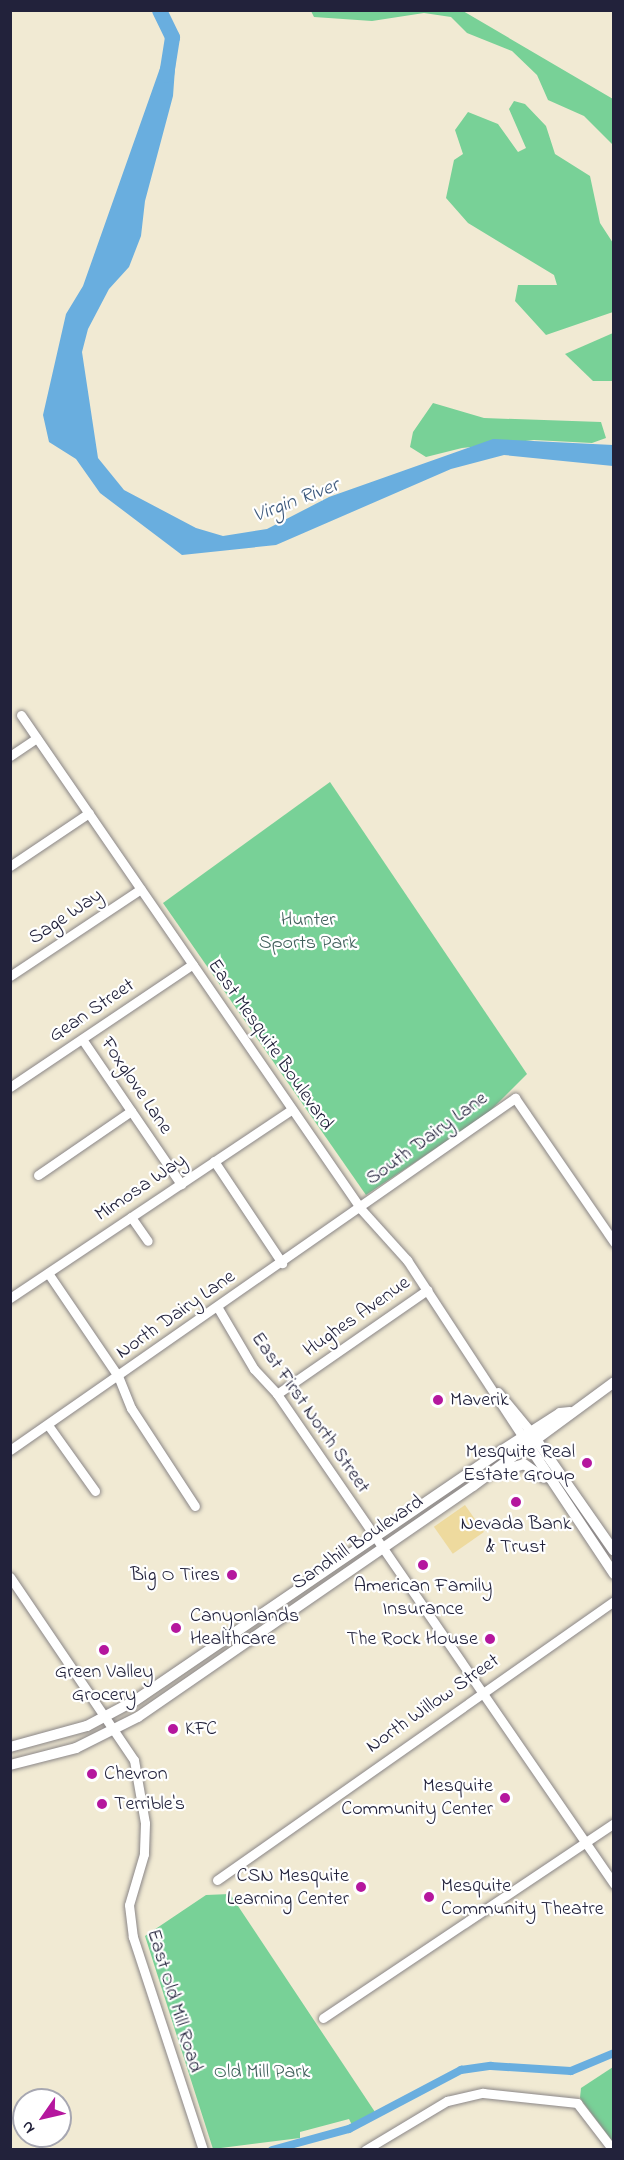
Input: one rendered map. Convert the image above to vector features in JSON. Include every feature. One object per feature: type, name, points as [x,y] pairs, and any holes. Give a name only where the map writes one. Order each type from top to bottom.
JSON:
[{"type":"main road","points":[[530,1439],[614,1382]]},
{"type":"main road","name":"Sandhill Boulevard","points":[[10,1748],[106,1716],[274,1606],[473,1486],[530,1439]]},
{"type":"main road","name":"Sandhill Boulevard","points":[[10,1765],[76,1748],[117,1730],[229,1654],[378,1543],[530,1439]]},
{"type":"main road","name":"East Mesquite Boulevard","points":[[530,1439],[563,1501],[614,1574]]},
{"type":"main road","name":"East Mesquite Boulevard","points":[[530,1439],[614,1551]]},
{"type":"main road","points":[[473,1486],[524,1464],[540,1473],[563,1501]]},
{"type":"main road","points":[[229,1654],[274,1618],[274,1606]]},
{"type":"street","name":"East Mesquite Boulevard","points":[[21,715],[361,1209],[427,1290],[530,1439]]},
{"type":"street","points":[[10,756],[37,738]]},
{"type":"street","points":[[10,866],[89,813]]},
{"type":"street","name":"Sage Way","points":[[10,976],[141,889]]},
{"type":"street","name":"Gean Street","points":[[10,1087],[193,964]]},
{"type":"street","name":"Foxglove Lane","points":[[82,1039],[181,1184]]},
{"type":"street","name":"South Dairy Lane","points":[[361,1209],[515,1098],[614,1242]]},
{"type":"street","name":"Mimosa Way","points":[[10,1298],[292,1109]]},
{"type":"street","points":[[38,1175],[131,1111]]},
{"type":"street","points":[[214,1161],[282,1263]]},
{"type":"street","name":"North Dairy Lane","points":[[10,1450],[361,1209]]},
{"type":"street","points":[[131,1217],[148,1241]]},
{"type":"street","points":[[48,1273],[118,1376],[131,1408],[195,1506]]},
{"type":"street","name":"Hughes Avenue","points":[[277,1394],[427,1290]]},
{"type":"street","name":"East First North Street","points":[[218,1308],[254,1369],[277,1394],[614,1884]]},
{"type":"street","points":[[48,1425],[95,1491]]},
{"type":"street","name":"East Old Mill Road","points":[[10,1577],[117,1730],[138,1772],[145,1823],[144,1854],[129,1905],[133,1936],[203,2150]]},
{"type":"street","name":"North Willow Street","points":[[217,1880],[614,1601]]},
{"type":"street","points":[[323,2018],[614,1823]]},
{"type":"street","points":[[365,2150],[447,2101],[483,2093],[577,2103],[613,2150]]},
{"type":"green space","points":[[311,11],[463,11],[613,99],[613,145],[584,116],[548,100],[537,75],[512,51],[467,33],[451,17],[424,13],[372,21],[314,17]]},
{"type":"green space","points":[[514,101],[525,104],[546,126],[555,154],[590,176],[600,223],[613,243],[613,312],[546,335],[515,301],[518,285],[557,285],[554,275],[468,223],[446,198],[454,160],[463,154],[455,130],[468,112],[498,124],[518,152],[526,148],[509,109]]},
{"type":"green space","points":[[613,333],[613,381],[593,381],[565,354]]},
{"type":"green space","points":[[433,403],[484,418],[601,422],[606,438],[592,443],[534,440],[462,448],[426,457],[410,447],[413,432]]},
{"type":"green space","name":"Hunter Sports Park","points":[[330,782],[527,1074],[487,1114],[366,1195],[163,903]]},
{"type":"green space","name":"Old Mill Park","points":[[230,1894],[375,2112],[352,2125],[349,2119],[300,2132],[300,2138],[213,2149],[145,1936],[206,1895]]},
{"type":"green space","points":[[613,2067],[613,2142],[580,2098],[581,2088]]},
{"type":"sand","points":[[465,1505],[484,1532],[453,1554],[434,1527]]},
{"type":"water","points":[[165,54],[176,55],[173,96],[145,201],[141,236],[129,267],[109,289],[88,329],[82,352],[98,458],[124,490],[196,528],[223,536],[267,529],[329,497],[493,439],[613,445],[613,466],[504,455],[451,469],[276,545],[182,555],[100,493],[76,459],[49,442],[43,415],[66,314],[83,286]]},
{"type":"waterway","name":"Virgin River","points":[[159,10],[172,37],[166,75]]},
{"type":"waterway","points":[[272,2150],[349,2129],[461,2070],[491,2066],[571,2071],[614,2053]]},
{"type":"place","name":"Maverik","points":[[438,1400]]},
{"type":"place","name":"Mesquite Real Estate Group","points":[[587,1463]]},
{"type":"place","name":"Nevada Bank & Trust","points":[[516,1502]]},
{"type":"place","name":"American Family Insurance","points":[[423,1565]]},
{"type":"place","name":"Big O Tires","points":[[232,1575]]},
{"type":"place","name":"Canyonlands Healthcare","points":[[176,1628]]},
{"type":"place","name":"The Rock House","points":[[490,1639]]},
{"type":"place","name":"Green Valley Grocery","points":[[104,1650]]},
{"type":"place","name":"KFC","points":[[173,1729]]},
{"type":"place","name":"Chevron","points":[[92,1774]]},
{"type":"place","name":"Mesquite Community Center","points":[[505,1798]]},
{"type":"place","name":"Terrible's","points":[[102,1804]]},
{"type":"place","name":"CSN Mesquite Learning Center","points":[[361,1887]]},
{"type":"place","name":"Mesquite Community Theatre","points":[[429,1897]]}]
